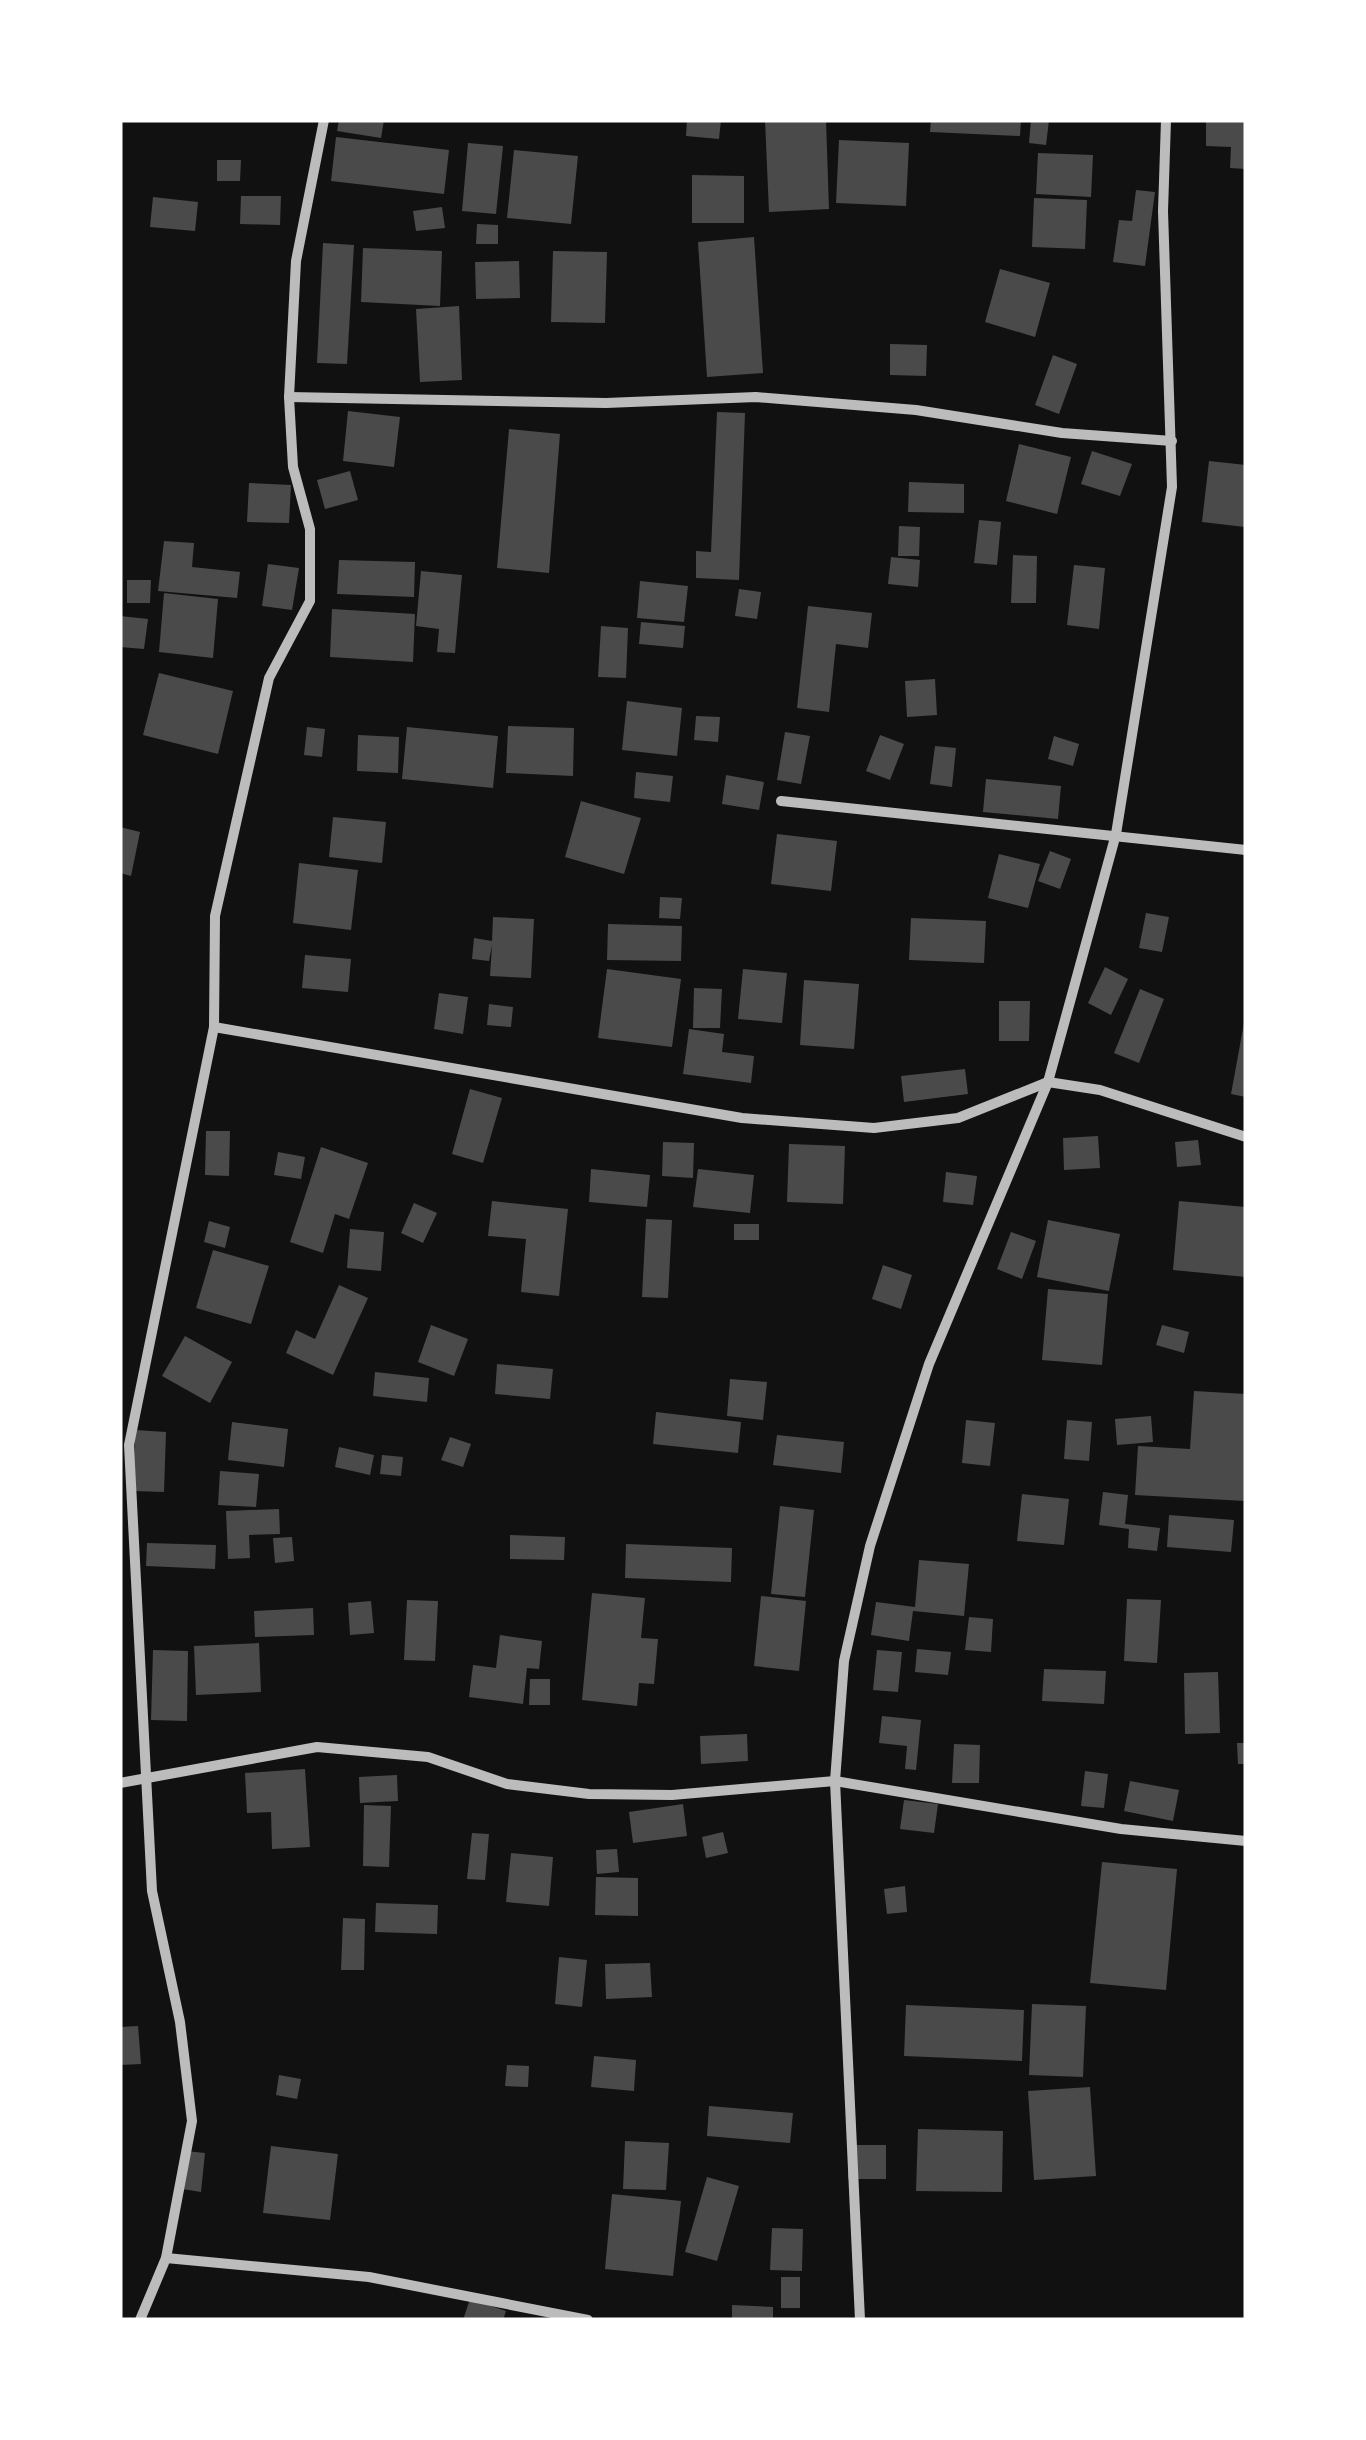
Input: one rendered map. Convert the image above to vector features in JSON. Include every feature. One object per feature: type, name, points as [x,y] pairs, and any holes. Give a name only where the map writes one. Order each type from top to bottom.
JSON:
[{"type":"street","points":[[140,2320],[166,2258],[192,2121],[180,2022],[152,1890],[129,1445],[214,1027],[215,916],[269,678],[310,601],[310,529],[293,467],[289,397],[296,260],[324,120]]},
{"type":"street","points":[[860,2320],[835,1781],[844,1660],[870,1546],[930,1364],[1048,1082],[1116,834],[1172,487],[1163,211],[1166,120]]},
{"type":"street","points":[[289,397],[606,404],[756,397],[916,410],[1062,433],[1172,441]]},
{"type":"street","points":[[781,801],[1246,850]]},
{"type":"street","points":[[214,1027],[723,1115],[874,1128],[958,1118],[1048,1082],[1100,1090],[1246,1138]]},
{"type":"street","points":[[120,1783],[149,1774],[317,1747],[428,1757],[507,1784],[590,1794],[672,1795],[835,1781],[1121,1829],[1246,1841]]},
{"type":"street","points":[[166,2258],[369,2277],[588,2320]]},
{"type":"building","points":[[339,120],[384,120],[381,138],[337,131]]},
{"type":"building","points":[[687,120],[721,120],[719,139],[686,136]]},
{"type":"building","points":[[765,120],[826,120],[829,209],[769,212]]},
{"type":"building","points":[[931,120],[1021,120],[1020,136],[930,132]]},
{"type":"building","points":[[1031,120],[1049,120],[1046,145],[1029,143]]},
{"type":"building","points":[[1206,120],[1246,120],[1246,169],[1230,168],[1231,147],[1206,146]]},
{"type":"building","points":[[336,137],[449,150],[444,194],[331,181]]},
{"type":"building","points":[[839,140],[909,143],[906,206],[836,203]]},
{"type":"building","points":[[468,143],[503,146],[496,214],[462,211]]},
{"type":"building","points":[[514,150],[578,156],[571,224],[507,218]]},
{"type":"building","points":[[1038,153],[1093,155],[1091,197],[1036,194]]},
{"type":"building","points":[[217,160],[241,160],[240,181],[217,181]]},
{"type":"building","points":[[692,175],[744,176],[744,223],[692,223]]},
{"type":"building","points":[[1136,190],[1155,192],[1145,266],[1113,262],[1119,220],[1132,221]]},
{"type":"building","points":[[241,196],[281,196],[280,225],[240,224]]},
{"type":"building","points":[[153,197],[198,202],[195,231],[150,227]]},
{"type":"building","points":[[1034,198],[1087,200],[1085,249],[1032,247]]},
{"type":"building","points":[[442,207],[445,228],[416,231],[413,211]]},
{"type":"building","points":[[477,224],[498,225],[498,244],[476,244]]},
{"type":"building","points":[[754,237],[763,373],[707,377],[698,242]]},
{"type":"building","points":[[323,243],[354,245],[347,364],[317,363]]},
{"type":"building","points":[[363,248],[442,251],[440,306],[361,302]]},
{"type":"building","points":[[553,251],[607,252],[605,323],[551,322]]},
{"type":"building","points":[[519,261],[520,298],[476,299],[475,262]]},
{"type":"building","points":[[1000,269],[1050,283],[1035,337],[985,322]]},
{"type":"building","points":[[459,306],[462,380],[420,382],[416,309]]},
{"type":"building","points":[[890,344],[927,345],[926,376],[890,375]]},
{"type":"building","points":[[1053,355],[1077,364],[1059,414],[1035,405]]},
{"type":"building","points":[[348,411],[400,417],[394,467],[343,461]]},
{"type":"building","points":[[717,412],[745,413],[739,580],[696,578],[696,551],[711,552]]},
{"type":"building","points":[[509,429],[560,434],[549,573],[497,568]]},
{"type":"building","points":[[1019,444],[1071,457],[1057,514],[1006,501]]},
{"type":"building","points":[[1092,451],[1132,464],[1120,496],[1081,484]]},
{"type":"building","points":[[1209,461],[1246,465],[1245,527],[1202,522]]},
{"type":"building","points":[[350,471],[358,500],[325,509],[317,480]]},
{"type":"building","points":[[909,482],[964,484],[964,513],[908,512]]},
{"type":"building","points":[[249,483],[291,485],[289,523],[247,522]]},
{"type":"building","points":[[979,520],[1001,522],[997,565],[974,563]]},
{"type":"building","points":[[899,526],[920,527],[919,556],[898,556]]},
{"type":"building","points":[[164,541],[194,543],[192,567],[240,572],[237,598],[158,591]]},
{"type":"building","points":[[1013,555],[1037,556],[1036,603],[1011,603]]},
{"type":"building","points":[[891,557],[920,560],[918,587],[888,584]]},
{"type":"building","points":[[339,560],[415,562],[414,597],[337,594]]},
{"type":"building","points":[[268,564],[299,568],[292,610],[262,606]]},
{"type":"building","points":[[1074,565],[1105,568],[1099,629],[1067,625]]},
{"type":"building","points":[[421,571],[462,575],[455,653],[437,652],[439,629],[416,626]]},
{"type":"building","points":[[127,580],[151,580],[150,603],[127,603]]},
{"type":"building","points":[[640,581],[688,586],[684,622],[637,618]]},
{"type":"building","points":[[739,589],[761,592],[757,619],[735,616]]},
{"type":"building","points":[[164,593],[218,599],[213,658],[159,652]]},
{"type":"building","points":[[808,606],[872,613],[868,648],[836,644],[829,712],[797,708]]},
{"type":"building","points":[[332,609],[415,614],[413,662],[330,657]]},
{"type":"building","points":[[120,616],[148,619],[144,649],[120,647]]},
{"type":"building","points":[[641,622],[685,626],[683,648],[639,644]]},
{"type":"building","points":[[601,626],[628,628],[626,678],[598,677]]},
{"type":"building","points":[[159,673],[233,691],[218,754],[143,735]]},
{"type":"building","points":[[935,679],[937,715],[907,717],[905,681]]},
{"type":"building","points":[[627,701],[682,708],[677,756],[622,750]]},
{"type":"building","points":[[696,716],[720,717],[718,742],[694,740]]},
{"type":"building","points":[[508,726],[574,728],[573,776],[506,773]]},
{"type":"building","points":[[307,727],[325,729],[322,757],[304,755]]},
{"type":"building","points":[[407,727],[498,736],[493,788],[402,779]]},
{"type":"building","points":[[785,732],[810,736],[801,784],[777,780]]},
{"type":"building","points":[[358,735],[399,737],[398,773],[357,771]]},
{"type":"building","points":[[880,735],[904,744],[890,780],[866,771]]},
{"type":"building","points":[[1054,736],[1079,744],[1073,766],[1048,759]]},
{"type":"building","points":[[935,746],[956,748],[952,787],[930,784]]},
{"type":"building","points":[[636,772],[673,776],[670,802],[634,798]]},
{"type":"building","points":[[726,775],[764,782],[759,810],[722,804]]},
{"type":"building","points":[[986,779],[1061,786],[1058,819],[983,812]]},
{"type":"building","points":[[581,801],[641,818],[624,874],[565,857]]},
{"type":"building","points":[[333,817],[386,822],[382,863],[329,857]]},
{"type":"building","points":[[120,827],[140,832],[131,876],[120,873]]},
{"type":"building","points":[[777,834],[837,841],[831,891],[771,884]]},
{"type":"building","points":[[1050,851],[1071,859],[1060,889],[1038,881]]},
{"type":"building","points":[[999,854],[1040,864],[1028,908],[988,898]]},
{"type":"building","points":[[299,863],[358,870],[351,930],[293,923]]},
{"type":"building","points":[[660,897],[682,898],[680,919],[659,918]]},
{"type":"building","points":[[1146,913],[1169,917],[1162,952],[1139,948]]},
{"type":"building","points":[[493,917],[534,919],[531,978],[490,976],[492,945],[489,961],[472,959],[474,938],[492,941]]},
{"type":"building","points":[[911,918],[986,921],[984,963],[909,960]]},
{"type":"building","points":[[608,924],[682,926],[681,961],[607,960]]},
{"type":"building","points":[[305,955],[351,959],[348,992],[302,988]]},
{"type":"building","points":[[1105,967],[1128,979],[1111,1015],[1088,1003]]},
{"type":"building","points":[[607,969],[681,979],[672,1047],[598,1038]]},
{"type":"building","points":[[743,969],[787,973],[782,1023],[738,1019]]},
{"type":"building","points":[[804,980],[859,984],[854,1049],[800,1045]]},
{"type":"building","points":[[694,988],[722,989],[720,1028],[693,1028]]},
{"type":"building","points":[[1140,989],[1164,999],[1139,1063],[1114,1053]]},
{"type":"building","points":[[439,993],[468,997],[463,1034],[434,1029]]},
{"type":"building","points":[[999,1001],[1030,1001],[1029,1041],[999,1041]]},
{"type":"building","points":[[489,1004],[513,1007],[511,1027],[487,1025]]},
{"type":"building","points":[[1246,1024],[1246,1097],[1231,1094]]},
{"type":"building","points":[[689,1029],[724,1034],[722,1052],[754,1056],[751,1083],[683,1074]]},
{"type":"building","points":[[965,1069],[968,1094],[904,1102],[901,1076]]},
{"type":"building","points":[[470,1089],[502,1098],[483,1163],[452,1154]]},
{"type":"building","points":[[206,1131],[230,1131],[229,1176],[205,1175]]},
{"type":"building","points":[[1098,1136],[1100,1168],[1064,1170],[1063,1138]]},
{"type":"building","points":[[1198,1140],[1201,1165],[1177,1167],[1175,1142]]},
{"type":"building","points":[[663,1142],[694,1143],[693,1178],[662,1176]]},
{"type":"building","points":[[789,1144],[845,1146],[843,1204],[787,1202]]},
{"type":"building","points":[[321,1147],[368,1163],[349,1219],[335,1214],[323,1253],[290,1242]]},
{"type":"building","points":[[278,1152],[305,1157],[301,1179],[274,1175]]},
{"type":"building","points":[[591,1169],[650,1175],[647,1207],[589,1202]]},
{"type":"building","points":[[698,1169],[754,1175],[750,1213],[693,1207]]},
{"type":"building","points":[[946,1172],[977,1176],[973,1205],[943,1202]]},
{"type":"building","points":[[492,1201],[568,1209],[559,1296],[521,1292],[526,1239],[488,1236]]},
{"type":"building","points":[[1179,1201],[1246,1207],[1246,1277],[1173,1270]]},
{"type":"building","points":[[414,1203],[437,1213],[423,1243],[401,1233]]},
{"type":"building","points":[[646,1219],[672,1220],[668,1298],[642,1297]]},
{"type":"building","points":[[1048,1220],[1120,1234],[1109,1291],[1037,1277]]},
{"type":"building","points":[[209,1221],[230,1227],[225,1248],[204,1242]]},
{"type":"building","points":[[734,1224],[759,1224],[759,1240],[734,1240]]},
{"type":"building","points":[[350,1229],[384,1232],[381,1271],[347,1268]]},
{"type":"building","points":[[1011,1232],[1036,1241],[1022,1279],[997,1269]]},
{"type":"building","points":[[213,1250],[269,1266],[251,1324],[196,1308]]},
{"type":"building","points":[[883,1265],[912,1275],[901,1309],[872,1299]]},
{"type":"building","points":[[339,1285],[368,1298],[333,1375],[286,1353],[296,1330],[315,1339]]},
{"type":"building","points":[[1048,1289],[1108,1294],[1102,1365],[1042,1360]]},
{"type":"building","points":[[431,1325],[468,1339],[454,1376],[418,1362]]},
{"type":"building","points":[[1162,1325],[1189,1332],[1184,1353],[1156,1345]]},
{"type":"building","points":[[185,1336],[232,1362],[210,1403],[162,1376]]},
{"type":"building","points":[[497,1364],[553,1369],[550,1399],[495,1394]]},
{"type":"building","points":[[375,1372],[429,1378],[427,1402],[373,1396]]},
{"type":"building","points":[[730,1379],[767,1382],[763,1420],[727,1416]]},
{"type":"building","points":[[1194,1391],[1246,1394],[1245,1501],[1135,1495],[1138,1446],[1190,1449]]},
{"type":"building","points":[[656,1412],[741,1422],[738,1453],[653,1444]]},
{"type":"building","points":[[1151,1416],[1153,1442],[1117,1445],[1115,1419]]},
{"type":"building","points":[[966,1420],[995,1423],[990,1466],[962,1463]]},
{"type":"building","points":[[1067,1420],[1092,1422],[1089,1461],[1064,1459]]},
{"type":"building","points":[[232,1422],[288,1429],[284,1467],[228,1460]]},
{"type":"building","points":[[135,1430],[166,1432],[164,1492],[133,1491]]},
{"type":"building","points":[[777,1435],[844,1442],[841,1473],[773,1465]]},
{"type":"building","points":[[450,1437],[471,1444],[463,1467],[441,1460]]},
{"type":"building","points":[[339,1447],[374,1455],[370,1475],[335,1467]]},
{"type":"building","points":[[382,1455],[403,1457],[401,1476],[380,1474]]},
{"type":"building","points":[[220,1471],[259,1474],[256,1507],[218,1505]]},
{"type":"building","points":[[1103,1492],[1128,1495],[1125,1524],[1160,1528],[1157,1551],[1128,1548],[1129,1529],[1099,1525]]},
{"type":"building","points":[[1022,1494],[1069,1499],[1064,1545],[1017,1541]]},
{"type":"building","points":[[780,1506],[814,1510],[805,1597],[771,1594]]},
{"type":"building","points":[[279,1509],[280,1534],[249,1535],[250,1558],[228,1559],[226,1511]]},
{"type":"building","points":[[1169,1515],[1234,1520],[1231,1552],[1167,1547]]},
{"type":"building","points":[[510,1535],[565,1537],[564,1560],[510,1559]]},
{"type":"building","points":[[292,1537],[294,1561],[275,1563],[273,1538]]},
{"type":"building","points":[[147,1543],[216,1545],[215,1569],[146,1566]]},
{"type":"building","points":[[626,1544],[732,1548],[731,1582],[625,1578]]},
{"type":"building","points":[[919,1560],[969,1564],[964,1616],[913,1611],[909,1641],[871,1635],[876,1602],[915,1607]]},
{"type":"building","points":[[592,1593],[645,1598],[641,1638],[658,1639],[654,1684],[639,1683],[637,1706],[582,1700]]},
{"type":"building","points":[[761,1596],[806,1601],[799,1671],[754,1666]]},
{"type":"building","points":[[1127,1599],[1161,1600],[1157,1663],[1124,1661]]},
{"type":"building","points":[[407,1600],[438,1601],[435,1661],[404,1660]]},
{"type":"building","points":[[371,1601],[374,1633],[350,1635],[348,1603]]},
{"type":"building","points":[[313,1608],[314,1635],[255,1637],[254,1611]]},
{"type":"building","points":[[969,1617],[993,1619],[991,1652],[965,1650]]},
{"type":"building","points":[[500,1635],[542,1641],[539,1669],[527,1668],[523,1704],[469,1697],[473,1665],[496,1668]]},
{"type":"building","points":[[259,1643],[261,1692],[196,1695],[194,1646]]},
{"type":"building","points":[[917,1649],[951,1652],[948,1675],[915,1672]]},
{"type":"building","points":[[153,1650],[188,1651],[187,1721],[151,1720]]},
{"type":"building","points":[[877,1650],[902,1652],[898,1692],[873,1690]]},
{"type":"building","points":[[1044,1669],[1106,1671],[1104,1704],[1042,1701]]},
{"type":"building","points":[[1218,1672],[1220,1733],[1185,1734],[1184,1673]]},
{"type":"building","points":[[530,1679],[550,1679],[550,1705],[529,1705]]},
{"type":"building","points":[[882,1716],[921,1720],[916,1770],[905,1769],[907,1746],[879,1743]]},
{"type":"building","points":[[747,1734],[748,1761],[701,1764],[700,1736]]},
{"type":"building","points":[[1237,1743],[1246,1743],[1246,1764],[1238,1764]]},
{"type":"building","points":[[954,1744],[980,1745],[979,1783],[952,1783]]},
{"type":"building","points":[[305,1769],[310,1847],[272,1849],[271,1812],[247,1813],[245,1773]]},
{"type":"building","points":[[1085,1771],[1108,1774],[1104,1808],[1081,1806]]},
{"type":"building","points":[[397,1775],[398,1801],[360,1803],[359,1777]]},
{"type":"building","points":[[1130,1781],[1179,1790],[1173,1821],[1124,1811]]},
{"type":"building","points":[[904,1800],[938,1804],[934,1833],[900,1829]]},
{"type":"building","points":[[683,1804],[687,1836],[633,1843],[629,1812]]},
{"type":"building","points":[[364,1805],[391,1806],[389,1867],[363,1866]]},
{"type":"building","points":[[723,1832],[728,1853],[706,1858],[702,1837]]},
{"type":"building","points":[[472,1833],[489,1834],[485,1880],[467,1879]]},
{"type":"building","points":[[617,1849],[619,1872],[597,1874],[596,1850]]},
{"type":"building","points":[[511,1853],[553,1857],[549,1906],[506,1902]]},
{"type":"building","points":[[1102,1862],[1177,1869],[1166,1990],[1090,1983]]},
{"type":"building","points":[[596,1877],[638,1878],[638,1916],[595,1915]]},
{"type":"building","points":[[905,1886],[907,1912],[887,1914],[884,1889]]},
{"type":"building","points":[[376,1903],[438,1905],[437,1934],[375,1932]]},
{"type":"building","points":[[343,1918],[365,1919],[364,1970],[341,1970]]},
{"type":"building","points":[[559,1957],[587,1960],[582,2007],[555,2004]]},
{"type":"building","points":[[650,1963],[652,1997],[606,1999],[605,1964]]},
{"type":"building","points":[[1032,2004],[1086,2006],[1083,2077],[1029,2075]]},
{"type":"building","points":[[906,2005],[1024,2010],[1022,2061],[904,2056]]},
{"type":"building","points":[[138,2026],[141,2064],[120,2065],[120,2027]]},
{"type":"building","points":[[594,2056],[636,2060],[634,2091],[591,2087]]},
{"type":"building","points":[[507,2065],[529,2066],[528,2087],[505,2086]]},
{"type":"building","points":[[279,2075],[301,2079],[297,2099],[276,2095]]},
{"type":"building","points":[[1090,2087],[1096,2176],[1034,2180],[1028,2091]]},
{"type":"building","points":[[709,2106],[793,2113],[790,2143],[707,2136]]},
{"type":"building","points":[[918,2129],[1003,2131],[1002,2192],[916,2191]]},
{"type":"building","points":[[625,2141],[669,2143],[666,2190],[623,2189]]},
{"type":"building","points":[[848,2145],[886,2145],[886,2179],[848,2179]]},
{"type":"building","points":[[271,2146],[338,2154],[330,2220],[263,2213]]},
{"type":"building","points":[[186,2151],[205,2153],[201,2192],[182,2189]]},
{"type":"building","points":[[707,2177],[739,2186],[717,2261],[685,2252]]},
{"type":"building","points":[[612,2194],[681,2201],[673,2276],[605,2269]]},
{"type":"building","points":[[772,2228],[803,2229],[802,2271],[770,2270]]},
{"type":"building","points":[[781,2277],[800,2277],[800,2308],[781,2308]]},
{"type":"building","points":[[470,2299],[506,2311],[503,2320],[463,2320]]},
{"type":"building","points":[[732,2305],[773,2307],[773,2320],[732,2320]]}]
